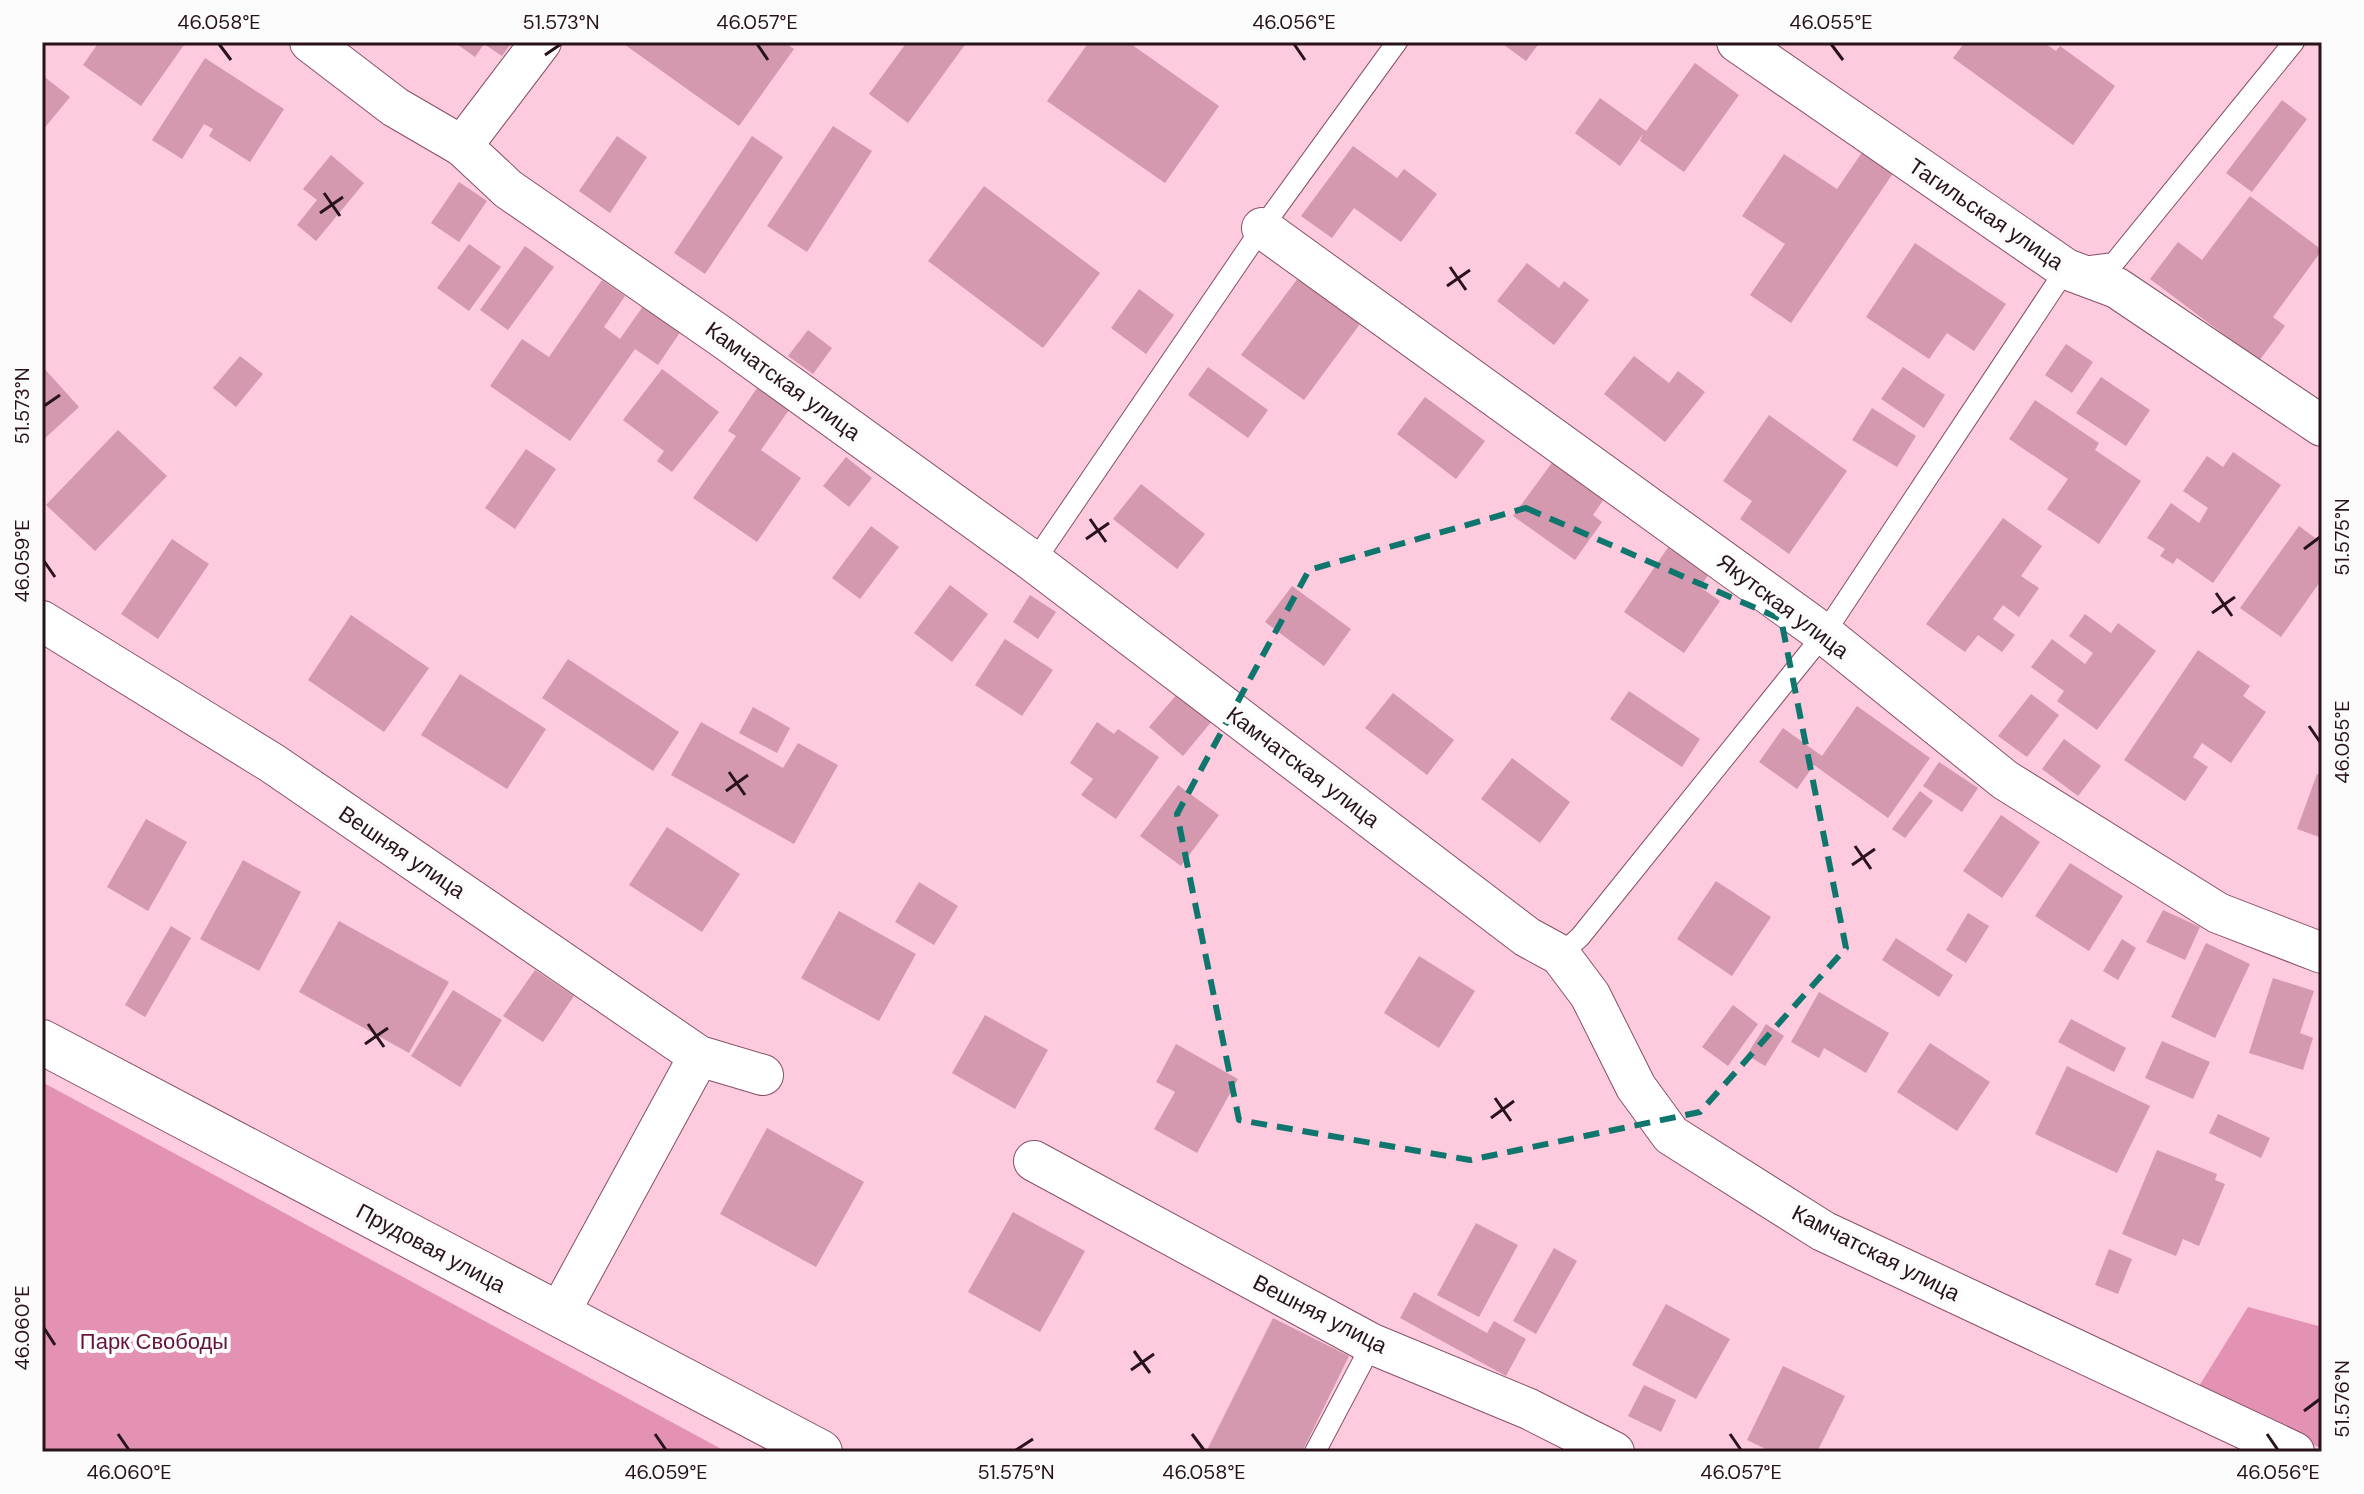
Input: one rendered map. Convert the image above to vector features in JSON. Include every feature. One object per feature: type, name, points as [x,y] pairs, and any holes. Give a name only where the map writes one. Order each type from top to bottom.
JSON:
[{"type":"main road","name":"Прудовая улица","points":[[42,1042],[820,1452]]},
{"type":"street","name":"Камчатская улица","points":[[310,42],[395,107],[462,146],[508,189],[722,337],[1034,562],[1527,937],[1560,955],[1590,995],[1636,1087],[1671,1135],[1823,1231],[2294,1452]]},
{"type":"street","points":[[462,146],[541,42]]},
{"type":"street","name":"Тагильская улица","points":[[1737,42],[2066,269],[2117,288],[2322,426]]},
{"type":"street","name":"Якутская улица","points":[[1262,228],[1824,634],[2005,780],[2218,913],[2322,953]]},
{"type":"street","name":"Вешняя улица","points":[[42,621],[272,763],[699,1056],[763,1075]]},
{"type":"street","points":[[558,1315],[699,1056]]},
{"type":"street","name":"Вешняя улица","points":[[1034,1161],[1372,1344],[1529,1409],[1614,1452]]},
{"type":"street","points":[[2315,1452],[2322,1440]]},
{"type":"lane","points":[[1034,562],[1262,228],[1397,42]]},
{"type":"lane","points":[[1560,955],[1580,937],[1824,634],[2066,269],[2114,263],[2294,42]]},
{"type":"lane","points":[[1315,1452],[1372,1344]]},
{"type":"highlighted area","points":[[1526,508],[1781,619],[1846,948],[1700,1112],[1470,1160],[1239,1120],[1177,814],[1309,570]]},
{"type":"green space","name":"Парк Свободы","points":[[42,1082],[727,1452],[42,1452]]},
{"type":"green space","points":[[2248,1307],[2322,1327],[2322,1449],[2199,1386]]},
{"type":"building","points":[[99,42],[186,42],[141,106],[83,65]]},
{"type":"building","points":[[454,42],[512,42],[502,56],[484,44],[475,57]]},
{"type":"building","points":[[621,42],[784,42],[794,49],[739,126]]},
{"type":"building","points":[[907,42],[967,42],[908,123],[869,94]]},
{"type":"building","points":[[1089,42],[1128,42],[1219,106],[1165,183],[1047,101]]},
{"type":"building","points":[[1500,42],[1540,42],[1526,61]]},
{"type":"building","points":[[1965,42],[2043,42],[2056,51],[2060,46],[2115,86],[2073,145],[1953,58]]},
{"type":"building","points":[[205,58],[284,109],[250,162],[209,136],[213,129],[204,124],[182,159],[152,140]]},
{"type":"building","points":[[1695,63],[1739,95],[1684,172],[1640,141],[1643,134],[1620,166],[1575,133],[1600,98],[1646,131]]},
{"type":"building","points":[[42,75],[70,97],[42,131]]},
{"type":"building","points":[[2282,100],[2307,119],[2252,192],[2226,173]]},
{"type":"building","points":[[833,126],[872,151],[807,252],[767,226]]},
{"type":"building","points":[[617,136],[647,157],[610,213],[579,191]]},
{"type":"building","points":[[752,136],[783,157],[705,274],[674,253]]},
{"type":"building","points":[[1353,146],[1397,178],[1404,169],[1437,194],[1401,242],[1354,208],[1332,238],[1301,216]]},
{"type":"building","points":[[1863,151],[1894,172],[1791,323],[1750,295],[1785,244],[1742,216],[1784,154],[1837,189]]},
{"type":"building","points":[[331,155],[364,183],[316,241],[297,225],[317,200],[303,189]]},
{"type":"building","points":[[459,182],[487,201],[459,242],[431,223]]},
{"type":"building","points":[[984,186],[1100,273],[1043,348],[928,261]]},
{"type":"building","points":[[2250,196],[2322,250],[2273,317],[2285,326],[2259,361],[2150,279],[2178,242],[2202,260]]},
{"type":"building","points":[[1915,243],[2006,304],[1974,351],[1947,333],[1929,359],[1866,317]]},
{"type":"building","points":[[469,244],[501,267],[469,311],[437,288]]},
{"type":"building","points":[[525,246],[554,267],[508,330],[480,310]]},
{"type":"building","points":[[1527,263],[1559,288],[1564,281],[1589,300],[1554,345],[1497,301]]},
{"type":"building","points":[[1298,278],[1360,324],[1304,400],[1241,355]]},
{"type":"building","points":[[602,280],[625,296],[604,327],[620,339],[646,302],[683,328],[658,365],[635,349],[570,441],[490,386],[522,339],[549,357]]},
{"type":"building","points":[[1139,289],[1174,315],[1146,354],[1111,328]]},
{"type":"building","points":[[808,330],[832,348],[813,374],[788,356]]},
{"type":"building","points":[[2066,344],[2093,362],[2072,393],[2045,375]]},
{"type":"building","points":[[240,356],[263,374],[236,407],[213,388]]},
{"type":"building","points":[[1634,356],[1669,383],[1678,371],[1705,392],[1665,442],[1604,394]]},
{"type":"building","points":[[42,366],[79,407],[42,441]]},
{"type":"building","points":[[1208,367],[1268,410],[1248,438],[1188,395]]},
{"type":"building","points":[[1903,367],[1945,395],[1924,428],[1881,399]]},
{"type":"building","points":[[662,369],[719,412],[672,472],[657,461],[664,451],[623,420]]},
{"type":"building","points":[[2101,377],[2150,410],[2126,446],[2076,413]]},
{"type":"building","points":[[757,388],[789,410],[761,450],[801,478],[757,542],[693,498],[736,436],[728,431]]},
{"type":"building","points":[[1425,397],[1485,441],[1456,479],[1397,434]]},
{"type":"building","points":[[2035,400],[2099,443],[2095,450],[2141,481],[2099,544],[2047,509],[2068,479],[2009,439]]},
{"type":"building","points":[[1872,408],[1916,436],[1897,467],[1852,440]]},
{"type":"building","points":[[1769,415],[1847,471],[1789,554],[1740,519],[1752,501],[1723,481]]},
{"type":"building","points":[[118,430],[167,476],[95,551],[46,505]]},
{"type":"building","points":[[526,449],[556,469],[515,529],[485,508]]},
{"type":"building","points":[[2233,452],[2281,485],[2213,583],[2177,558],[2173,564],[2160,556],[2165,549],[2147,538],[2171,503],[2199,523],[2208,508],[2183,491],[2207,456],[2223,467]]},
{"type":"building","points":[[846,457],[872,478],[849,507],[823,486]]},
{"type":"building","points":[[1554,460],[1606,496],[1593,515],[1602,522],[1575,560],[1513,516]]},
{"type":"building","points":[[1141,484],[1205,534],[1177,569],[1113,519]]},
{"type":"building","points":[[2003,518],[2042,546],[2021,576],[2039,588],[2019,617],[2003,605],[1993,619],[2015,635],[2002,652],[1978,635],[1965,652],[1926,624]]},
{"type":"building","points":[[871,526],[899,547],[860,599],[832,578]]},
{"type":"building","points":[[2299,526],[2322,543],[2322,579],[2281,637],[2240,608]]},
{"type":"building","points":[[172,539],[209,564],[158,639],[121,614]]},
{"type":"building","points":[[1669,546],[1709,574],[1700,587],[1720,601],[1684,653],[1624,612]]},
{"type":"building","points":[[950,585],[988,614],[952,662],[914,633]]},
{"type":"building","points":[[1292,586],[1351,629],[1324,666],[1265,622]]},
{"type":"building","points":[[1030,595],[1056,612],[1038,639],[1013,622]]},
{"type":"building","points":[[2085,614],[2111,633],[2118,623],[2156,651],[2097,730],[2057,701],[2064,691],[2031,667],[2052,639],[2085,664],[2093,653],[2069,636]]},
{"type":"building","points":[[351,615],[429,668],[384,732],[308,680]]},
{"type":"building","points":[[1005,639],[1053,670],[1022,716],[975,685]]},
{"type":"building","points":[[2198,650],[2250,686],[2243,696],[2266,712],[2231,763],[2202,743],[2193,757],[2208,767],[2185,801],[2124,760]]},
{"type":"building","points":[[568,659],[679,732],[653,771],[542,698]]},
{"type":"building","points":[[460,674],[546,729],[507,789],[421,735]]},
{"type":"building","points":[[1629,691],[1700,739],[1682,767],[1610,719]]},
{"type":"building","points":[[1178,693],[1212,721],[1183,756],[1149,727]]},
{"type":"building","points":[[1393,693],[1454,740],[1427,775],[1365,728]]},
{"type":"building","points":[[2031,694],[2059,715],[2027,757],[1998,736]]},
{"type":"building","points":[[1857,706],[1930,758],[1888,818],[1814,765],[1797,789],[1759,762],[1783,728],[1822,756]]},
{"type":"building","points":[[753,707],[790,728],[777,753],[739,733]]},
{"type":"building","points":[[701,722],[783,768],[798,743],[838,765],[794,844],[671,775]]},
{"type":"building","points":[[1097,722],[1114,734],[1118,729],[1159,757],[1116,819],[1081,795],[1093,779],[1070,763]]},
{"type":"building","points":[[2064,739],[2101,766],[2078,796],[2042,769]]},
{"type":"building","points":[[1512,758],[1570,802],[1540,843],[1481,799]]},
{"type":"building","points":[[1939,762],[1978,788],[1962,812],[1923,786]]},
{"type":"building","points":[[2317,774],[2322,775],[2322,838],[2297,829]]},
{"type":"building","points":[[1178,785],[1219,815],[1181,866],[1140,836]]},
{"type":"building","points":[[1920,791],[1933,801],[1905,838],[1892,829]]},
{"type":"building","points":[[2001,815],[2040,842],[2002,898],[1963,871]]},
{"type":"building","points":[[146,819],[187,842],[148,911],[107,887]]},
{"type":"building","points":[[667,827],[740,874],[702,932],[629,885]]},
{"type":"building","points":[[243,860],[301,892],[259,971],[200,939]]},
{"type":"building","points":[[2070,863],[2123,896],[2089,951],[2035,916]]},
{"type":"building","points":[[1716,881],[1771,917],[1732,976],[1677,939]]},
{"type":"building","points":[[919,882],[958,906],[934,945],[895,922]]},
{"type":"building","points":[[2163,910],[2200,927],[2185,960],[2146,942]]},
{"type":"building","points":[[839,911],[916,954],[879,1021],[801,978]]},
{"type":"building","points":[[1968,913],[1989,926],[1966,963],[1946,950]]},
{"type":"building","points":[[339,921],[449,982],[409,1053],[299,992]]},
{"type":"building","points":[[171,926],[191,938],[145,1017],[125,1005]]},
{"type":"building","points":[[1896,938],[1953,975],[1939,997],[1882,960]]},
{"type":"building","points":[[2122,939],[2136,948],[2118,980],[2103,971]]},
{"type":"building","points":[[2206,943],[2250,964],[2215,1038],[2171,1017]]},
{"type":"building","points":[[1419,956],[1475,991],[1439,1048],[1384,1013]]},
{"type":"building","points":[[535,970],[574,996],[543,1042],[503,1016]]},
{"type":"building","points":[[2273,978],[2314,991],[2300,1033],[2313,1038],[2303,1070],[2249,1053]]},
{"type":"building","points":[[453,990],[502,1020],[460,1087],[411,1056]]},
{"type":"building","points":[[1819,992],[1889,1033],[1866,1073],[1824,1048],[1819,1058],[1791,1042]]},
{"type":"building","points":[[1733,1005],[1758,1024],[1728,1066],[1702,1047]]},
{"type":"building","points":[[985,1015],[1048,1050],[1015,1109],[952,1073]]},
{"type":"building","points":[[2071,1019],[2126,1048],[2114,1072],[2058,1042]]},
{"type":"building","points":[[1766,1024],[1784,1036],[1765,1066],[1747,1055]]},
{"type":"building","points":[[2162,1041],[2210,1062],[2193,1099],[2145,1078]]},
{"type":"building","points":[[1930,1043],[1990,1082],[1957,1131],[1897,1092]]},
{"type":"building","points":[[1176,1044],[1238,1079],[1197,1153],[1154,1129],[1175,1092],[1156,1082]]},
{"type":"building","points":[[2067,1066],[2150,1106],[2117,1173],[2035,1134]]},
{"type":"building","points":[[2218,1114],[2270,1138],[2261,1158],[2209,1133]]},
{"type":"building","points":[[767,1128],[864,1182],[816,1267],[720,1214]]},
{"type":"building","points":[[2157,1150],[2217,1174],[2215,1180],[2225,1184],[2199,1246],[2183,1239],[2176,1256],[2122,1234]]},
{"type":"building","points":[[1013,1212],[1085,1251],[1040,1332],[968,1292]]},
{"type":"building","points":[[1476,1223],[1518,1245],[1479,1317],[1437,1295]]},
{"type":"building","points":[[1554,1248],[1577,1261],[1536,1334],[1513,1321]]},
{"type":"building","points":[[2109,1249],[2132,1259],[2118,1294],[2095,1285]]},
{"type":"building","points":[[1414,1292],[1487,1333],[1494,1321],[1526,1339],[1506,1376],[1400,1318]]},
{"type":"building","points":[[1666,1304],[1730,1339],[1696,1399],[1632,1365]]},
{"type":"building","points":[[1273,1318],[1349,1356],[1302,1452],[1206,1452]]},
{"type":"building","points":[[1783,1366],[1845,1396],[1817,1452],[1772,1452],[1747,1440]]},
{"type":"building","points":[[1644,1385],[1676,1400],[1661,1432],[1628,1416]]}]
